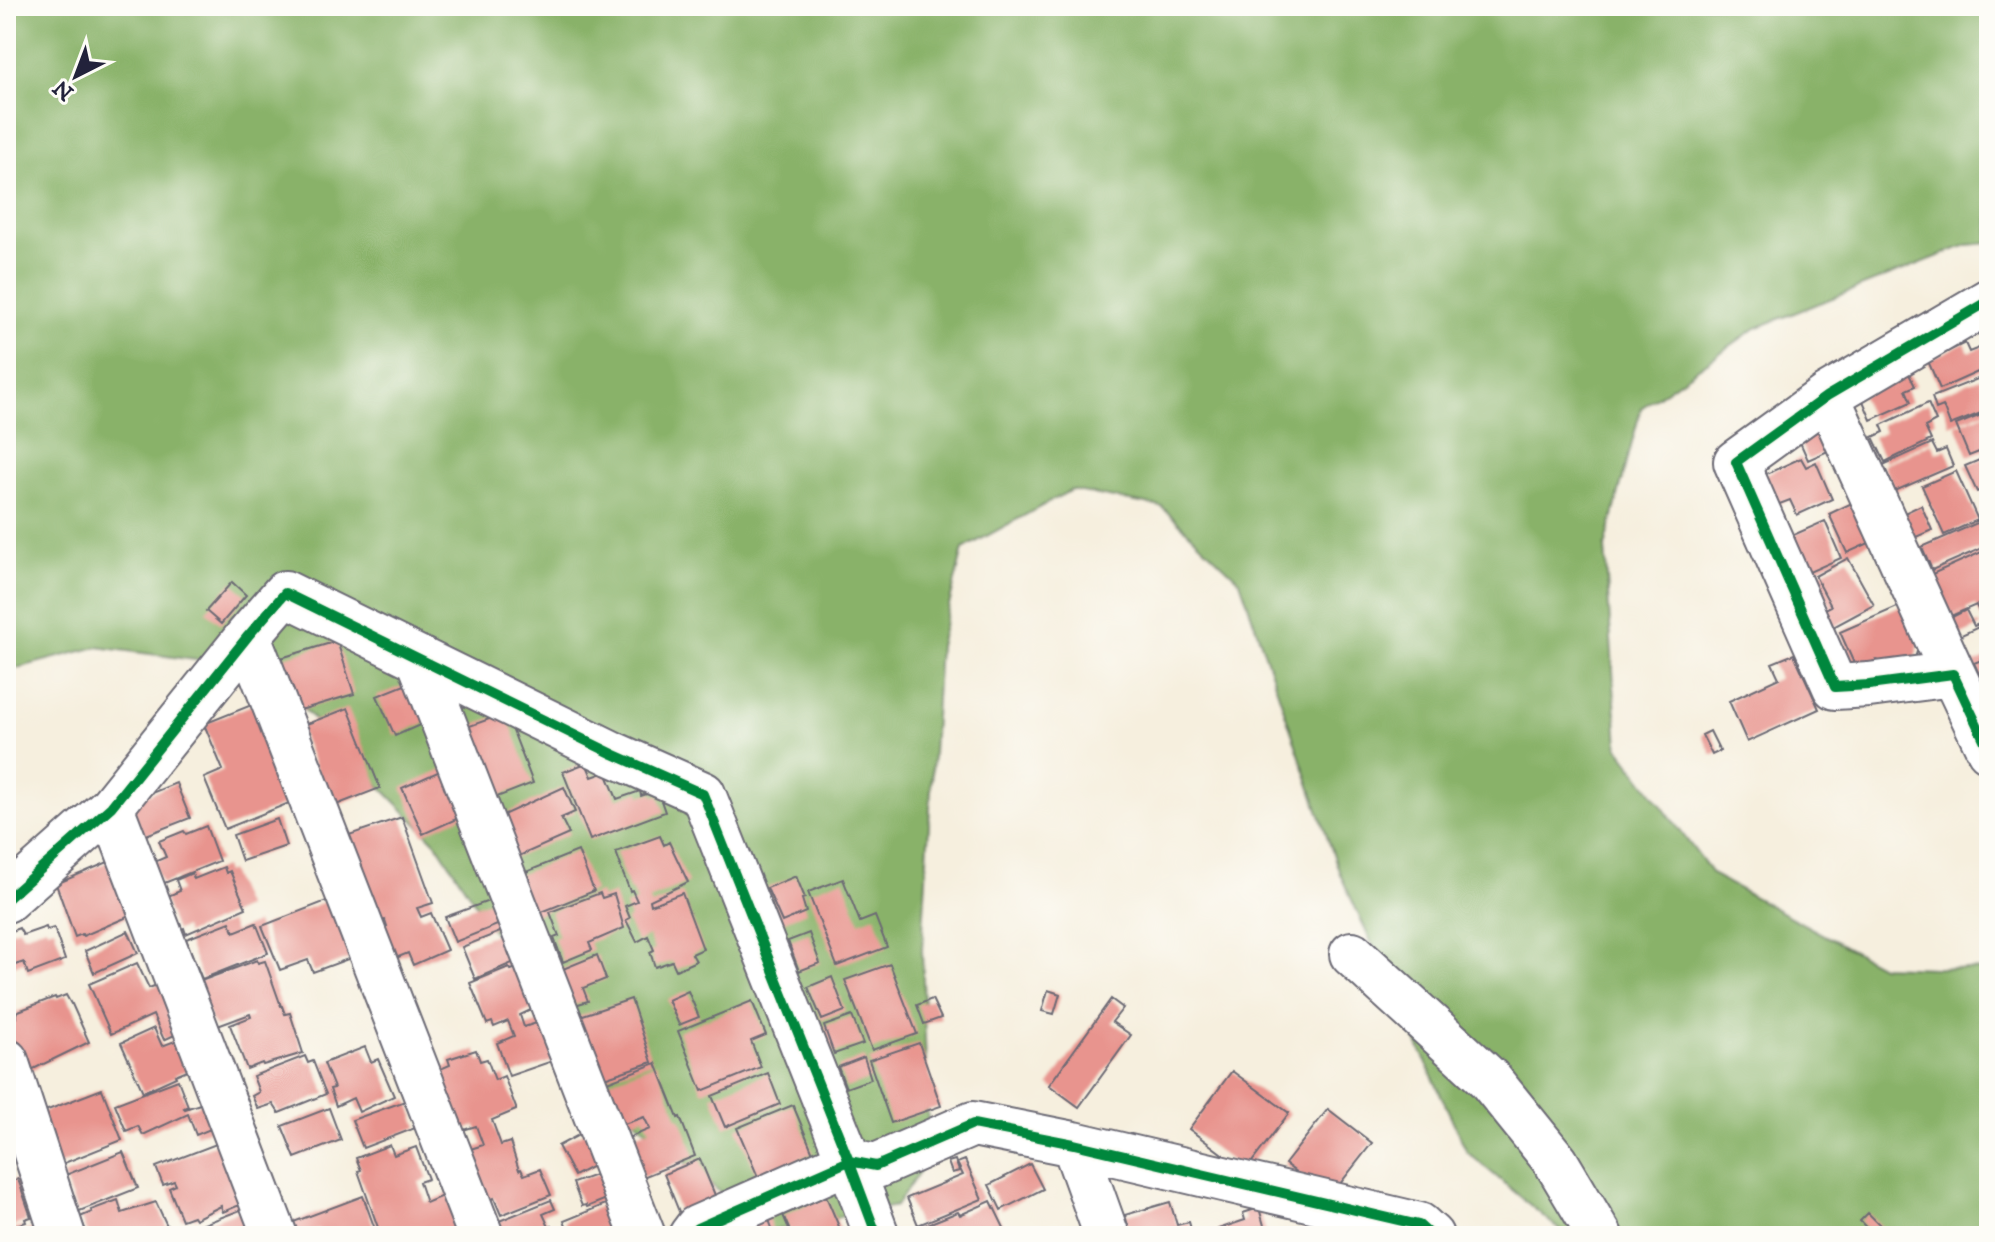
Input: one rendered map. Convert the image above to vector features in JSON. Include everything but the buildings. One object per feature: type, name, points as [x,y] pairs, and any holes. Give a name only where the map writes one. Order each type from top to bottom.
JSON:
[{"type":"street","points":[[1953,674],[1835,687],[1736,462],[1827,396],[1984,317]]},
{"type":"street","points":[[1827,396],[1989,750]]},
{"type":"street","points":[[9,889],[111,807],[285,593],[613,754],[703,794],[877,1236]]},
{"type":"street","points":[[248,636],[481,1236]]},
{"type":"street","points":[[419,659],[643,1236]]},
{"type":"street","points":[[111,807],[275,1236]]},
{"type":"street","points":[[1352,954],[1489,1079],[1556,1162],[1600,1236]]},
{"type":"street","points":[[6,1061],[63,1236]]},
{"type":"street","points":[[691,1236],[697,1228],[849,1161],[876,1166],[973,1124],[1074,1144],[1419,1225],[1431,1236]]},
{"type":"street","points":[[1074,1144],[1107,1236]]},
{"type":"green space","points":[[6,6],[1989,6],[1989,243],[1967,245],[1756,328],[1641,408],[1605,547],[1618,747],[1713,875],[1881,966],[1989,970],[1989,1236],[1567,1236],[1467,1152],[1340,874],[1240,581],[1162,507],[1071,490],[963,549],[939,646],[922,950],[929,1157],[896,1206],[766,1231],[617,1105],[517,968],[436,843],[264,669],[97,647],[6,671]]},
{"type":"cycle path","points":[[1989,301],[1827,396],[1736,462],[1835,687],[1953,674],[1989,750]]},
{"type":"cycle path","points":[[6,900],[111,807],[285,593],[613,754],[703,794],[877,1236]]},
{"type":"cycle path","points":[[691,1236],[697,1228],[849,1161],[876,1166],[973,1124],[1074,1144],[1419,1225],[1431,1236]]}]
